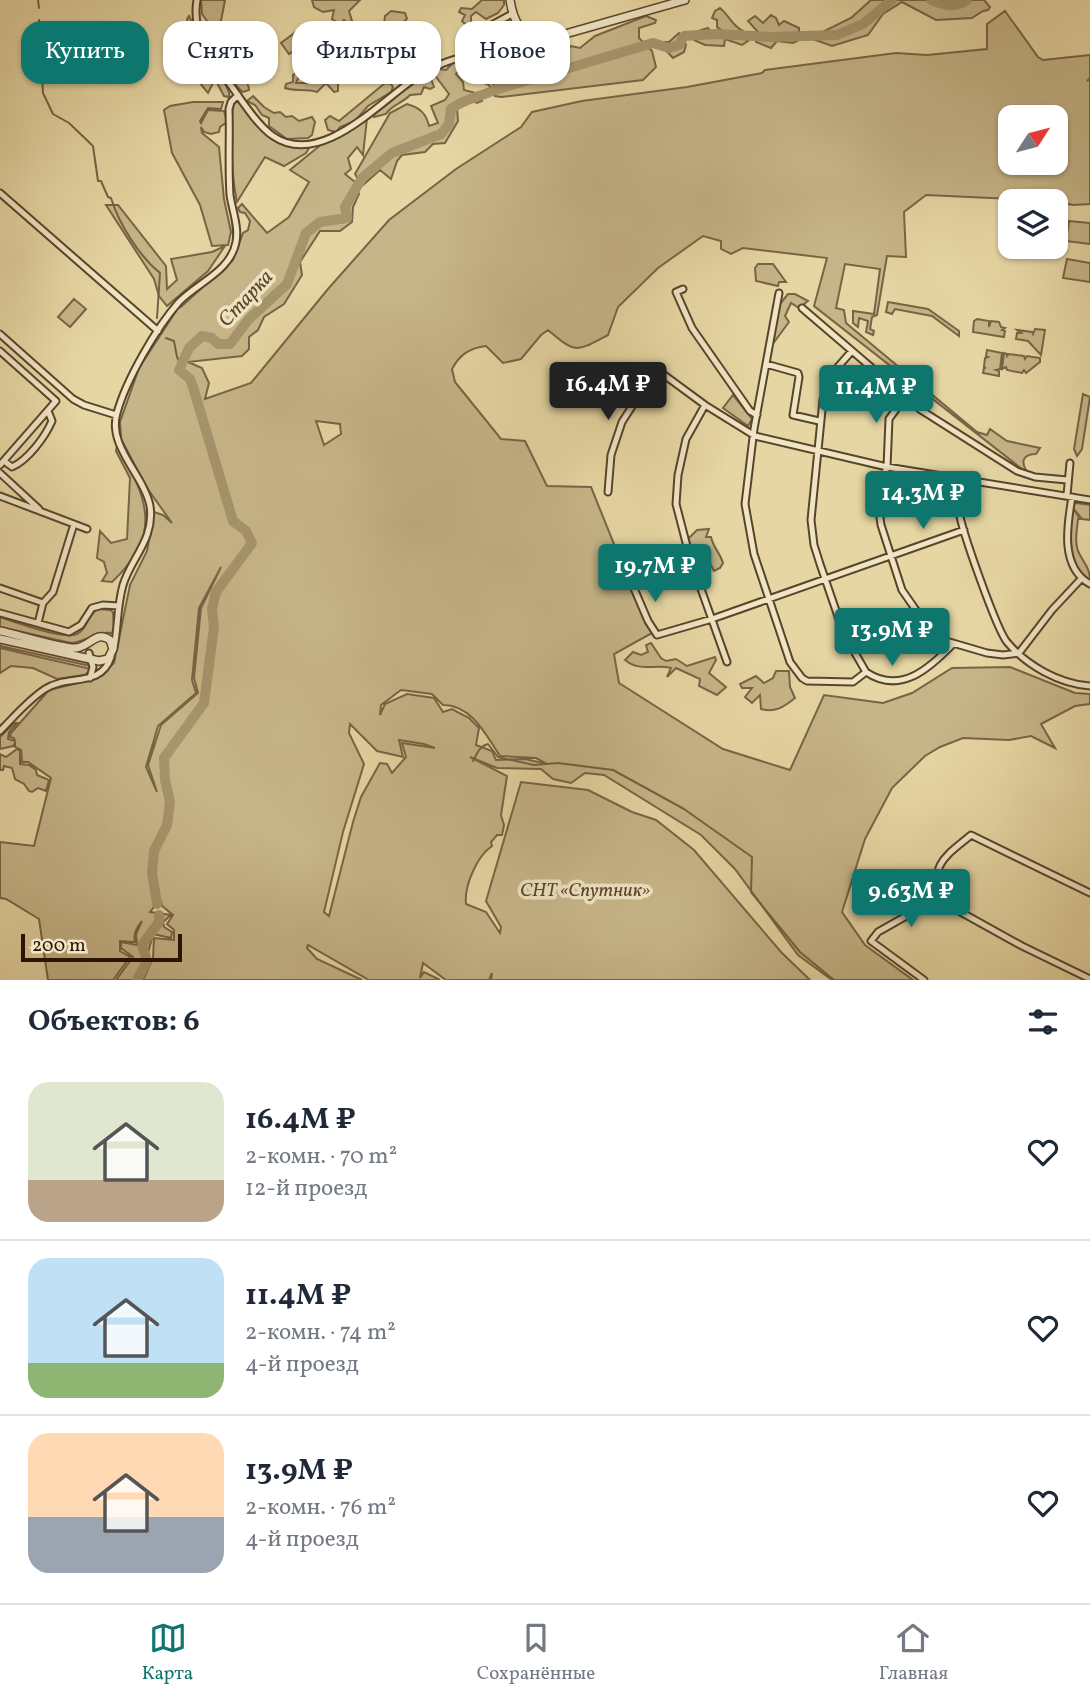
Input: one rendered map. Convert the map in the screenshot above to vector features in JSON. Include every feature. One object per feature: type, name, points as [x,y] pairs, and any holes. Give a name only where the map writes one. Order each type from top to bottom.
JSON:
[{"type":"street","points":[[197,0],[199,29],[204,49],[270,135],[293,144],[325,142],[359,121],[427,71],[482,53],[486,28],[512,14]]},
{"type":"street","points":[[510,0],[512,14],[519,27],[537,39],[552,39],[685,0]]},
{"type":"street","points":[[0,731],[48,686],[100,674],[107,667],[113,651],[118,606],[124,583],[145,543],[150,515],[146,495],[117,437],[116,415],[132,375],[158,331],[179,302],[225,264],[236,242],[229,178],[229,109],[231,102],[238,95]]},
{"type":"street","points":[[0,193],[158,331]]},
{"type":"street","points":[[683,289],[676,292],[692,328],[750,411],[757,415]]},
{"type":"street","points":[[779,293],[757,415],[745,504],[754,554],[792,667],[807,681],[853,682],[866,671]]},
{"type":"street","points":[[802,308],[921,410],[1017,471],[1035,477],[1067,480]]},
{"type":"street","points":[[0,334],[73,399],[91,408],[116,415]]},
{"type":"street","points":[[0,351],[57,401],[48,411],[2,463],[12,467],[20,464],[48,429],[52,421],[48,411]]},
{"type":"street","points":[[851,352],[829,377],[823,400],[811,520],[814,545],[825,578],[845,634],[866,671],[881,681],[903,680],[931,664],[953,644]]},
{"type":"street","points":[[766,364],[798,373],[793,415],[819,421]]},
{"type":"street","points":[[608,492],[611,455],[622,422],[656,369],[705,405],[755,436],[887,467],[1090,500]]},
{"type":"street","points":[[905,397],[889,419],[887,467],[881,483],[879,510],[902,590],[916,613],[938,635],[953,644],[987,653],[1019,653],[1052,610],[1081,579]]},
{"type":"street","points":[[705,405],[686,439],[678,475],[676,504],[690,558],[727,662]]},
{"type":"street","points":[[1070,463],[1067,480],[1070,496],[1069,560],[1081,579],[1090,584]]},
{"type":"street","points":[[0,473],[44,512]]},
{"type":"street","points":[[964,480],[959,506],[964,530],[1002,635],[1025,661],[1062,679],[1090,685]]},
{"type":"street","points":[[0,496],[87,529]]},
{"type":"street","points":[[38,623],[43,604],[53,592],[74,524]]},
{"type":"street","points":[[633,586],[657,635],[712,619],[964,530]]},
{"type":"street","points":[[0,588],[43,604]]},
{"type":"street","points":[[0,613],[69,632],[75,631],[92,608],[103,605],[118,606]]},
{"type":"street","points":[[0,631],[71,648],[90,642],[98,636],[107,637],[116,633]]},
{"type":"street","points":[[0,639],[106,660],[113,651],[112,642],[107,637]]},
{"type":"street","points":[[90,642],[93,672],[90,678]]},
{"type":"street","points":[[939,900],[936,877],[942,859],[971,835],[1090,893]]},
{"type":"street","points":[[924,980],[871,941],[878,932],[939,900],[1022,946],[1090,979]]},
{"type":"green space","points":[[201,0],[225,0],[221,21],[207,21],[202,14]]},
{"type":"green space","points":[[312,0],[360,0],[349,11],[352,21],[335,21],[332,19],[334,10],[323,12],[314,7]]},
{"type":"green space","points":[[482,0],[504,0],[498,13],[486,19],[476,12],[471,16],[471,21],[462,21],[465,15],[459,12],[461,8],[472,9]]},
{"type":"green space","points":[[871,0],[984,0],[990,7],[972,18],[936,20],[902,2],[883,14],[868,35],[832,46],[810,38],[851,18]]},
{"type":"green space","points":[[720,8],[743,31],[743,38],[748,41],[742,45],[725,39],[724,46],[705,45],[694,40],[692,33],[708,28],[711,32],[721,30],[717,27],[717,20],[712,18]]},
{"type":"green space","points":[[391,11],[405,13],[407,19],[384,21],[385,16]]},
{"type":"green space","name":"СНТ «Спутник»","points":[[1005,11],[1038,57],[1043,60],[1090,55],[1090,78],[1087,81],[1090,79],[1090,204],[1068,204],[1068,189],[998,189],[998,198],[926,195],[904,212],[906,257],[887,256],[877,315],[872,317],[870,329],[874,331],[873,335],[866,332],[868,321],[859,318],[858,327],[853,323],[853,311],[874,314],[880,269],[845,264],[836,308],[844,310],[846,323],[977,432],[987,435],[990,429],[1007,441],[1040,448],[1036,454],[1025,458],[1023,463],[1026,470],[814,306],[827,258],[743,248],[731,254],[721,249],[721,241],[703,236],[658,268],[618,307],[608,335],[597,341],[582,347],[571,347],[548,330],[521,359],[503,363],[486,346],[466,353],[452,369],[455,382],[501,439],[525,441],[547,486],[591,487],[652,633],[614,654],[619,683],[723,749],[790,770],[824,695],[883,703],[912,693],[952,668],[1010,667],[1075,693],[1090,694],[1090,704],[1075,706],[1041,724],[1055,748],[1031,736],[1009,740],[963,738],[925,756],[892,788],[865,839],[842,912],[865,945],[913,980],[832,980],[798,955],[735,869],[701,835],[604,775],[585,773],[571,783],[553,779],[541,769],[497,768],[470,757],[507,776],[501,815],[504,825],[502,835],[497,835],[491,842],[492,846],[481,857],[469,880],[466,897],[466,904],[486,912],[500,933],[501,927],[486,901],[521,782],[588,790],[632,812],[656,820],[694,850],[781,952],[810,980],[491,980],[492,973],[489,980],[446,980],[423,963],[420,978],[424,972],[440,980],[369,980],[308,945],[307,948],[317,959],[362,980],[143,980],[153,958],[154,938],[174,940],[174,930],[167,924],[173,915],[161,902],[154,903],[150,912],[171,915],[163,922],[164,927],[172,932],[171,938],[153,934],[148,953],[150,961],[140,980],[116,980],[133,957],[121,948],[121,942],[137,945],[136,934],[142,921],[135,931],[135,942],[120,941],[120,951],[130,957],[113,980],[48,980],[39,919],[0,898],[0,842],[34,846],[51,778],[28,762],[22,762],[21,750],[15,747],[15,743],[0,749],[0,737],[17,723],[9,732],[8,739],[15,741],[10,737],[11,733],[49,690],[98,678],[114,663],[130,585],[147,551],[154,512],[163,515],[172,523],[147,488],[121,439],[120,422],[139,368],[180,305],[181,307],[233,260],[250,221],[238,208],[242,204],[267,233],[289,217],[309,182],[290,170],[323,143],[367,118],[363,155],[357,147],[348,158],[351,169],[345,174],[355,182],[359,194],[353,207],[352,222],[340,231],[320,231],[300,262],[302,275],[284,304],[264,317],[258,330],[249,337],[249,349],[242,356],[188,362],[202,368],[209,383],[205,399],[251,383],[389,220],[456,169],[521,127],[532,112],[582,101],[687,87],[762,73],[765,70],[896,53],[927,55],[987,49],[987,24]],"holes":[[[316,421],[340,424],[341,434],[324,445]],[[221,567],[201,608],[194,678],[198,693],[161,725],[148,765],[157,792],[146,767],[158,726],[196,693],[192,680],[199,608]],[[401,690],[432,694],[443,705],[453,706],[470,716],[477,723],[500,756],[536,758],[547,764],[525,759],[496,760],[492,751],[476,745],[479,728],[469,718],[452,709],[443,712],[434,698],[407,694],[385,704],[380,715],[381,705]],[[350,724],[377,751],[403,757],[399,740],[435,748],[402,743],[406,757],[392,773],[387,764],[380,763],[361,797],[329,916],[324,912],[343,832],[364,764],[349,733]]]},
{"type":"green space","points":[[771,15],[779,25],[784,21],[799,28],[799,40],[793,43],[777,41],[771,48],[756,42],[758,32],[748,21],[755,16],[763,23]]},
{"type":"green space","points":[[646,16],[656,20],[655,23],[639,28],[639,38],[652,51],[656,67],[643,80],[501,97],[495,96],[486,84],[570,84],[570,47],[580,48],[595,36]]},
{"type":"green space","points":[[679,33],[686,45],[684,52],[673,58],[658,42],[669,42]]},
{"type":"green space","points":[[292,35],[292,52],[289,54],[281,43]]},
{"type":"green space","points":[[453,63],[455,84],[463,84],[464,90],[480,94],[482,101],[477,103],[467,98],[457,108],[458,121],[445,143],[433,144],[425,152],[402,155],[391,179],[380,170],[362,186],[355,174],[390,113],[407,104],[422,112],[429,126],[438,123],[431,106],[445,100],[449,94],[441,83],[441,69],[446,70]]},
{"type":"green space","points":[[201,84],[212,84],[208,93]]},
{"type":"green space","points":[[218,84],[225,84],[227,87],[229,97],[224,96]]},
{"type":"green space","points":[[247,84],[249,90],[243,92],[236,85]]},
{"type":"green space","points":[[286,84],[325,84],[317,92],[285,88]]},
{"type":"green space","points":[[327,84],[338,84],[338,91],[334,92]]},
{"type":"green space","points":[[384,84],[391,84],[391,92],[368,106],[355,121],[340,127],[336,132],[328,130],[325,120],[330,116],[339,121]]},
{"type":"green space","points":[[412,84],[433,84],[434,87],[424,87],[421,94],[410,95],[386,114],[374,117],[373,114]]},
{"type":"green space","points":[[253,96],[274,113],[280,112],[299,121],[312,117],[315,122],[312,135],[308,138],[287,139],[269,126],[269,118],[247,101]]},
{"type":"green space","points":[[237,98],[270,137],[290,147],[306,145],[309,148],[306,153],[284,166],[265,157],[237,202],[231,131]]},
{"type":"green space","points":[[193,102],[223,102],[221,109],[208,108],[200,121],[201,123],[208,110],[224,111],[227,122],[220,127],[219,132],[211,134],[204,132],[201,127],[202,133],[219,147],[224,199],[231,232],[228,245],[212,246],[200,205],[172,153],[164,110],[170,106]]},
{"type":"green space","points":[[106,205],[118,205],[166,266],[167,289],[177,280],[171,259],[212,252],[225,246],[208,271],[167,306],[159,296],[154,279]]},
{"type":"green space","points":[[1069,221],[1090,223],[1090,244],[1068,241]]},
{"type":"green space","points":[[1067,259],[1090,263],[1090,282],[1063,278]]},
{"type":"green space","points":[[758,264],[773,264],[786,282],[779,282],[778,286],[756,281],[755,268]]},
{"type":"green space","points":[[788,294],[795,294],[808,301],[799,308],[791,303],[785,316],[789,322],[772,345],[779,305]]},
{"type":"green space","points":[[74,299],[86,309],[70,327],[58,317]]},
{"type":"green space","points":[[888,302],[928,309],[959,331],[959,336],[932,316],[895,309],[892,314],[886,312]]},
{"type":"green space","points":[[974,321],[989,321],[989,327],[991,321],[999,322],[1001,327],[1005,328],[1002,330],[1005,331],[1004,337],[973,332]]},
{"type":"green space","points":[[1035,329],[1045,330],[1041,355],[1028,341],[1016,339],[1017,333],[1021,333],[1017,330],[1033,334]]},
{"type":"green space","points":[[987,350],[1002,353],[1000,369],[996,370],[999,371],[999,376],[983,373],[986,368],[985,358],[988,357]]},
{"type":"green space","points":[[1004,353],[1007,356],[1024,356],[1025,359],[1027,356],[1040,358],[1040,362],[1026,373],[1024,370],[1022,373],[1007,370],[1006,367],[1002,369]]},
{"type":"green space","points":[[1083,394],[1090,397],[1082,449],[1077,456],[1074,449]]},
{"type":"green space","points":[[733,395],[752,419],[748,426],[723,408]]},
{"type":"green space","points":[[117,445],[136,482],[145,516],[139,548],[112,582],[102,581],[107,573],[104,562],[97,558],[100,531],[111,543],[127,539],[130,478],[116,451]]},
{"type":"green space","points":[[1073,504],[1090,505],[1090,520],[1082,519],[1073,508],[1080,519],[1077,549],[1088,570],[1090,584],[1069,560],[1068,537]]},
{"type":"green space","points":[[709,529],[706,537],[711,537],[723,563],[714,571],[709,562],[701,561],[692,554],[695,546],[690,547],[688,539],[697,530]]},
{"type":"green space","points":[[98,609],[113,612],[114,631],[71,643],[0,627],[0,617],[39,630],[62,635],[77,634]]},
{"type":"green space","points":[[0,642],[88,663],[90,666],[0,646]]},
{"type":"green space","points":[[651,643],[661,658],[666,661],[676,659],[687,666],[715,657],[709,673],[726,687],[717,695],[699,686],[700,679],[676,668],[667,677],[671,668],[641,667],[625,660],[633,652],[641,655],[648,652],[646,645]]},
{"type":"green space","points":[[0,648],[91,669],[85,675],[57,679],[33,668],[11,666],[0,673]]},
{"type":"green space","points":[[776,671],[789,671],[790,687],[795,698],[779,708],[761,709],[760,695],[752,703],[745,697],[752,688],[742,688],[740,684],[756,676],[764,683],[773,678]]},
{"type":"green space","points":[[17,749],[20,751],[20,764],[29,765],[36,770],[37,775],[49,780],[46,791],[38,788],[29,791],[15,779],[12,768],[4,766],[3,770],[0,770],[0,754],[6,757]]},
{"type":"waterway","points":[[38,0],[39,8]]},
{"type":"waterway","name":"Старка","points":[[157,904],[152,873],[154,851],[167,825],[170,802],[164,758],[204,703],[214,627],[212,609],[216,592],[252,543],[246,531],[233,521],[193,387],[190,379],[179,370],[189,348],[202,336],[212,338],[218,344],[230,344],[248,320],[287,284],[306,233],[320,222],[347,218],[345,207],[362,178],[392,153],[441,134],[449,124],[451,109],[461,103],[495,90],[653,43],[669,48],[679,45],[684,36],[837,35],[863,24],[892,0]]},
{"type":"waterway","name":"Старка","points":[[931,0],[945,5],[967,0]]},
{"type":"waterway","points":[[39,20],[43,93],[53,114],[69,123],[93,146],[98,181],[101,181],[111,198],[131,239],[160,273],[157,318]]},
{"type":"waterway","points":[[494,84],[495,90]]},
{"type":"waterway","points":[[166,338],[174,341],[180,363]]},
{"type":"waterway","points":[[473,761],[480,748],[488,744],[498,757],[534,765],[558,763],[613,770],[684,809],[752,857],[751,892],[800,952],[834,980]]},
{"type":"waterway","name":"Старка","points":[[137,980],[147,961],[142,945],[159,922],[159,915]]}]
